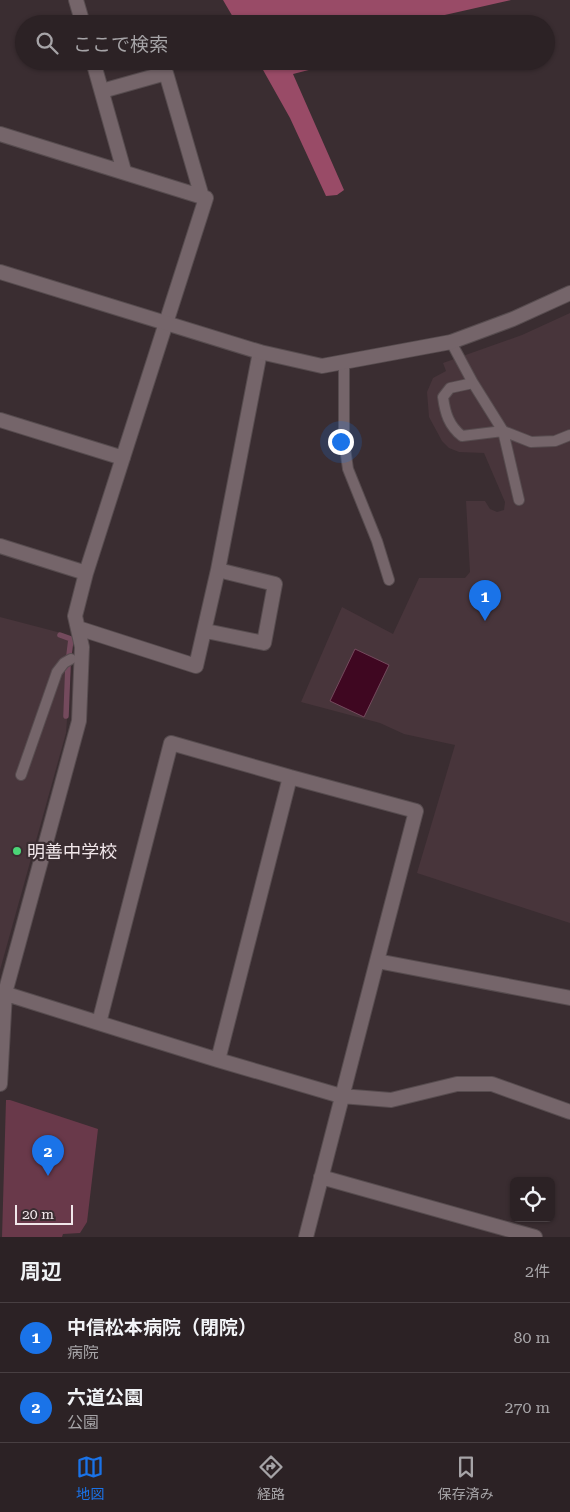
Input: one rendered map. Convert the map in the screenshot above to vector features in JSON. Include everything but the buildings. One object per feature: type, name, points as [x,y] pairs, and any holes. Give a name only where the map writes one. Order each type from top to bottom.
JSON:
[{"type":"street","points":[[76,0],[80,15]]},
{"type":"street","points":[[96,70],[124,171]]},
{"type":"street","points":[[102,91],[166,73],[202,197]]},
{"type":"street","points":[[0,134],[206,198],[86,573],[75,616],[78,628],[79,721],[3,992],[0,1084]]},
{"type":"street","points":[[0,272],[260,352],[322,366],[451,342],[513,319],[570,293]]},
{"type":"street","points":[[78,628],[196,666],[206,632],[260,352]]},
{"type":"street","points":[[0,420],[123,458]]},
{"type":"street","points":[[0,546],[86,573]]},
{"type":"street","points":[[206,632],[264,643],[275,584],[218,570]]},
{"type":"street","points":[[99,1023],[171,744],[416,812],[306,1237]]},
{"type":"street","points":[[218,1060],[290,777]]},
{"type":"street","points":[[377,961],[570,998]]},
{"type":"street","points":[[3,992],[218,1060],[341,1096],[391,1100],[457,1084],[492,1084],[570,1112]]},
{"type":"street","points":[[321,1177],[535,1237]]},
{"type":"lane","points":[[451,342],[473,383],[503,431],[519,500]]},
{"type":"lane","points":[[344,361],[344,442],[348,469],[377,541],[389,580]]},
{"type":"lane","points":[[473,383],[450,388],[443,396],[445,411],[453,430],[462,436],[503,431],[531,442],[555,441],[570,435]]},
{"type":"lane","points":[[21,775],[57,672],[64,663],[77,658]]},
{"type":"shaded area","points":[[223,0],[511,0],[445,15],[232,15]]},
{"type":"shaded area","points":[[263,70],[309,70],[293,74],[344,190],[337,195],[326,196],[290,118]]},
{"type":"shaded area","points":[[570,313],[570,923],[417,873],[455,745],[404,734],[380,723],[301,702],[342,607],[393,634],[419,578],[465,578],[470,572],[466,501],[485,501],[490,509],[497,512],[504,510],[505,502],[484,453],[459,452],[449,448],[442,441],[429,417],[427,392],[433,378],[446,371],[443,363],[522,335]]},
{"type":"shaded area","name":"明善中学校","points":[[0,617],[69,635],[73,638],[66,733],[0,970]]},
{"type":"shaded area","points":[[355,649],[389,665],[364,717],[330,701]]},
{"type":"shaded area","points":[[6,1100],[98,1129],[87,1222],[80,1233],[63,1234],[62,1237],[2,1237]]},
{"type":"waterway","points":[[60,635],[71,639],[69,655]]},
{"type":"waterway","points":[[66,716],[68,665]]},
{"type":"place","name":"中信松本病院（閉院）","points":[[485,621]]},
{"type":"place","name":"明善中学校","points":[[17,851]]},
{"type":"place","name":"六道公園","points":[[48,1176]]}]
